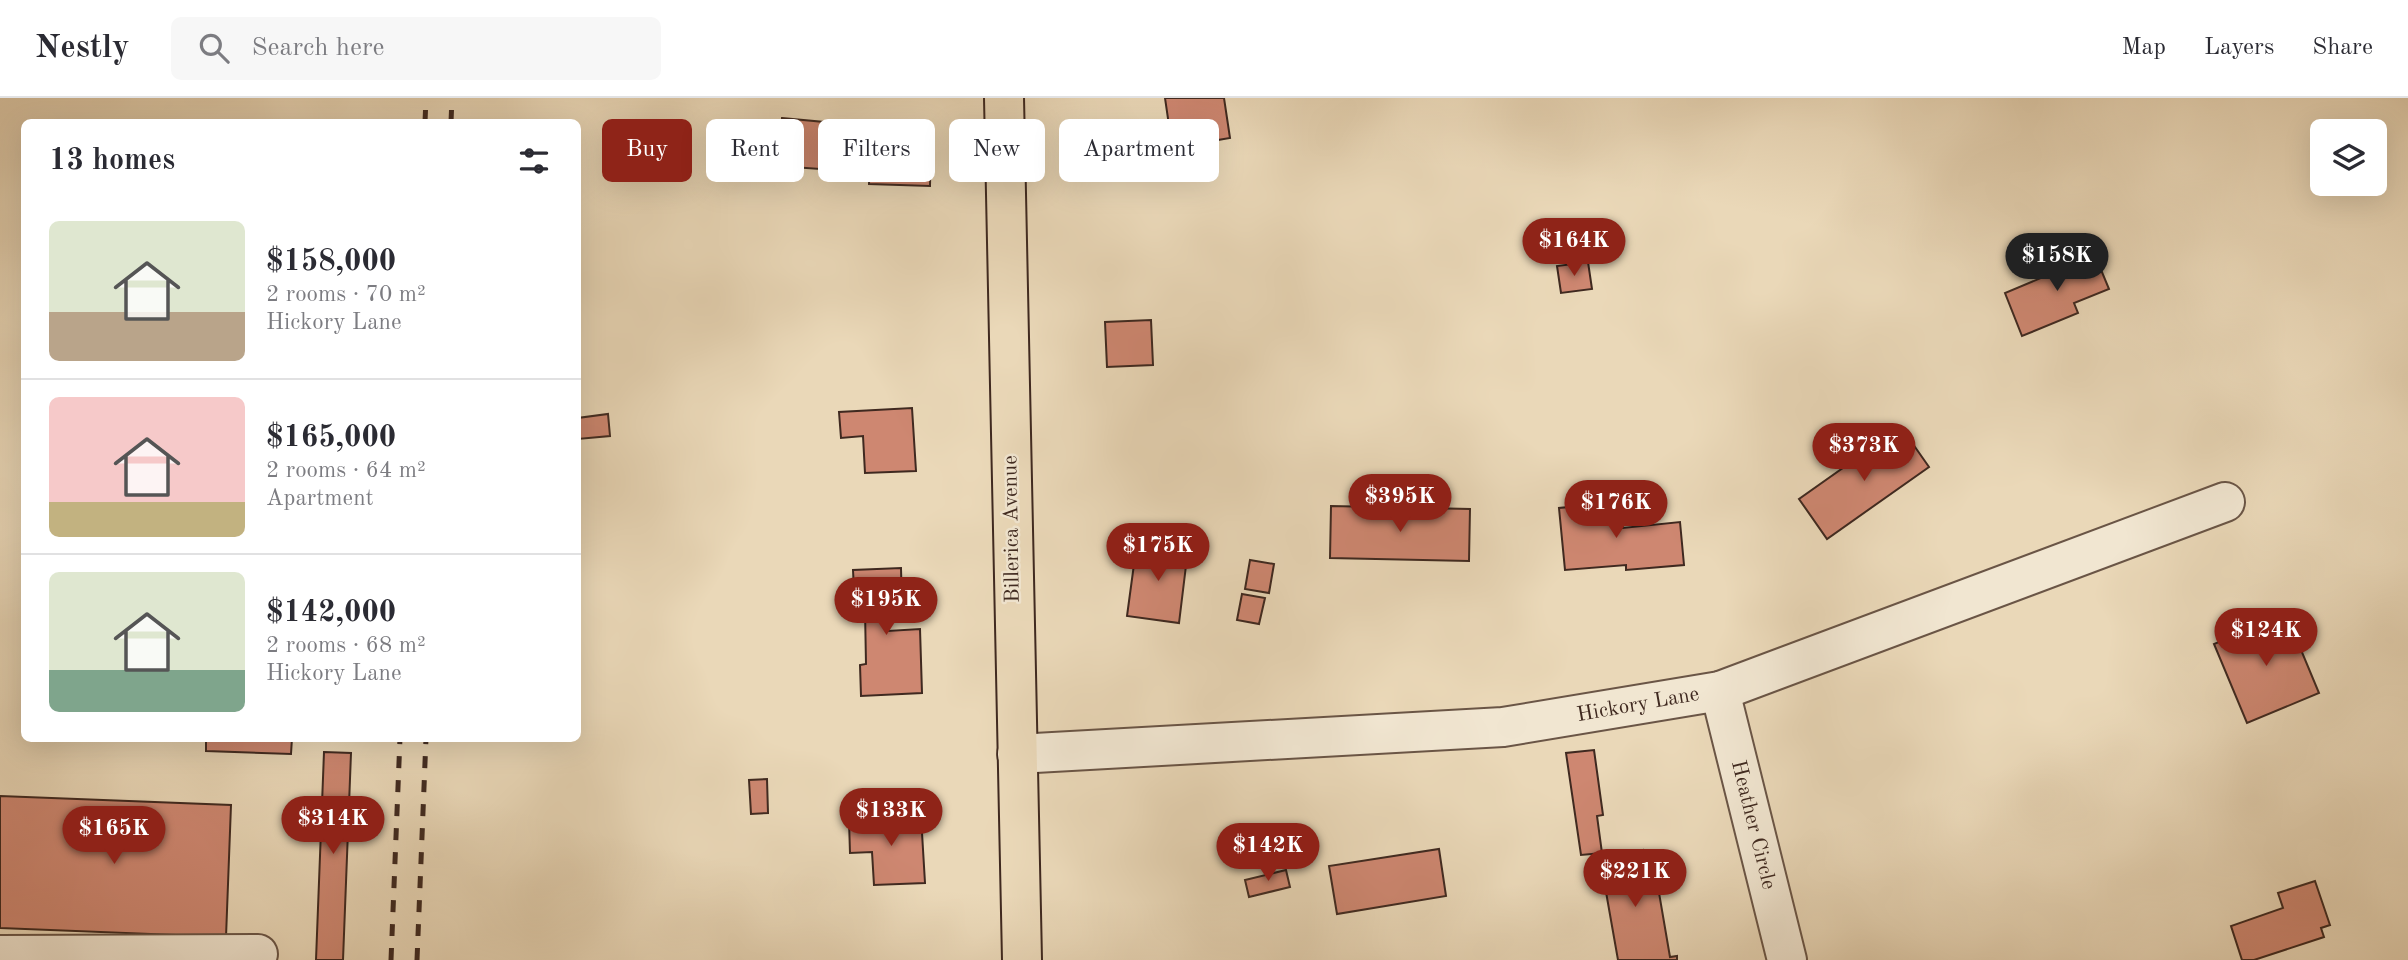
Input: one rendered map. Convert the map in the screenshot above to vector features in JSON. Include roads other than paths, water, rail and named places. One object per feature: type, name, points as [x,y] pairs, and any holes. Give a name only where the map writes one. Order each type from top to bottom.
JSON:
[{"type":"main road","name":"Billerica Avenue","points":[[1004,98],[1022,960]]},
{"type":"street","name":"Hickory Lane","points":[[1017,754],[1503,727],[1720,691],[2225,502]]},
{"type":"street","name":"Heather Circle","points":[[1720,691],[1787,960]]},
{"type":"street","points":[[0,955],[258,954]]},
{"type":"railway","points":[[425,119],[426,98]]},
{"type":"railway","points":[[451,119],[452,98]]},
{"type":"railway","points":[[391,960],[400,742]]},
{"type":"railway","points":[[417,960],[426,742]]}]
